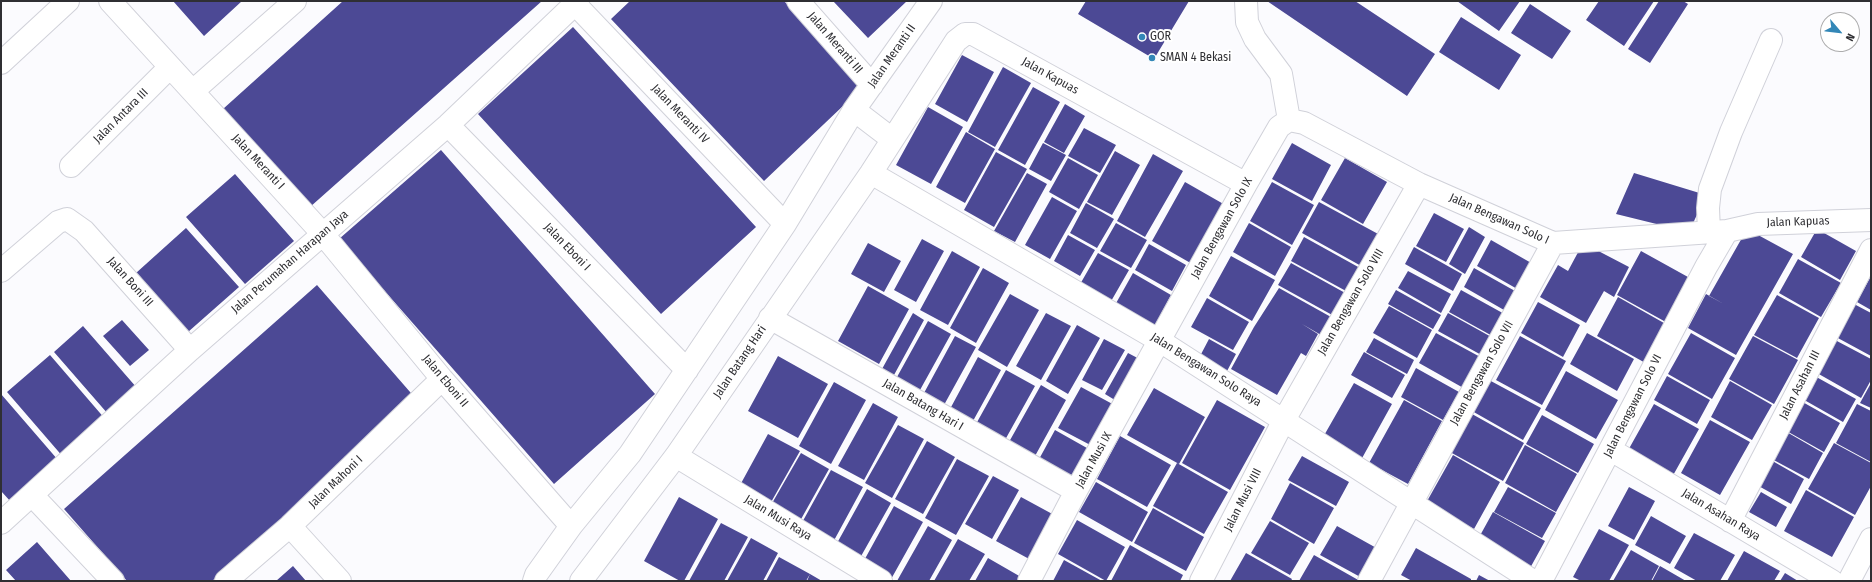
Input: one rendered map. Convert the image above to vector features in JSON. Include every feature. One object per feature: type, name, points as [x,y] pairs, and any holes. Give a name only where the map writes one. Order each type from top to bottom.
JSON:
[{"type":"street","points":[[1,63],[68,1]]},
{"type":"street","name":"Jalan Meranti I","points":[[110,1],[322,233]]},
{"type":"street","points":[[193,92],[295,1]]},
{"type":"street","name":"Jalan Meranti III","points":[[798,1],[872,85]]},
{"type":"street","name":"Jalan Meranti II","points":[[859,114],[872,85],[931,1]]},
{"type":"street","points":[[1246,1],[1248,22],[1255,38],[1281,74],[1289,120]]},
{"type":"street","name":"Jalan Perumahan Harapan Jaya","points":[[1,523],[190,350],[322,233],[448,125],[576,2]]},
{"type":"street","name":"Jalan Meranti IV","points":[[576,2],[785,224]]},
{"type":"street","name":"Jalan Kapuas","points":[[888,137],[956,42],[965,34],[974,34],[1246,184]]},
{"type":"street","points":[[1718,232],[1708,208],[1710,189],[1731,132],[1770,40]]},
{"type":"street","name":"Jalan Antara III","points":[[71,166],[170,67]]},
{"type":"street","points":[[534,581],[536,575],[572,526],[630,454],[859,114],[888,137]]},
{"type":"street","name":"Jalan Bengawan Solo I","points":[[1289,120],[1304,123],[1419,184],[1553,244],[1718,232]]},
{"type":"street","name":"Jalan Bengawan Solo IX","points":[[1160,340],[1279,127],[1289,120]]},
{"type":"street","name":"Jalan Eboni I","points":[[448,125],[687,370]]},
{"type":"street","name":"Jalan Batang Hari","points":[[581,581],[676,456],[871,173],[888,137]]},
{"type":"street","name":"Jalan Bengawan Solo Raya","points":[[871,173],[1160,340],[1533,581]]},
{"type":"street","name":"Jalan Bengawan Solo VIII","points":[[1284,420],[1419,184]]},
{"type":"street","name":"Jalan Boni III","points":[[1,271],[58,222],[66,219],[84,231],[190,350]]},
{"type":"street","name":"Jalan Kapuas","points":[[1718,232],[1758,224],[1871,220]]},
{"type":"street","name":"Jalan Bengawan Solo VI","points":[[1542,581],[1706,267],[1718,232]]},
{"type":"street","name":"Jalan Eboni II","points":[[322,233],[442,379],[572,526]]},
{"type":"street","name":"Jalan Bengawan Solo VII","points":[[1369,581],[1553,244]]},
{"type":"street","name":"Jalan Asahan III","points":[[1730,521],[1871,250]]},
{"type":"street","name":"Jalan Batang Hari I","points":[[770,318],[1076,491]]},
{"type":"street","name":"Jalan Musi IX","points":[[1029,581],[1076,491],[1160,340]]},
{"type":"street","name":"Jalan Mahoni I","points":[[226,581],[290,526],[442,379]]},
{"type":"street","name":"Jalan Musi VIII","points":[[1201,581],[1284,420]]},
{"type":"street","name":"Jalan Asahan Raya","points":[[1611,450],[1832,581]]},
{"type":"street","name":"Jalan Musi Raya","points":[[676,456],[880,581]]},
{"type":"street","points":[[32,495],[113,581]]},
{"type":"street","points":[[290,526],[340,581]]},
{"type":"street","points":[[1849,581],[1871,539]]},
{"type":"building","points":[[173,1],[242,1],[204,36]]},
{"type":"building","points":[[343,1],[542,1],[310,207],[223,109]]},
{"type":"building","points":[[630,1],[784,1],[864,86],[764,181],[611,19]]},
{"type":"building","points":[[833,1],[907,1],[868,38]]},
{"type":"building","name":"GOR","points":[[1086,1],[1189,1],[1154,59],[1078,14]]},
{"type":"building","points":[[1267,1],[1355,1],[1435,54],[1407,96]]},
{"type":"building","points":[[1457,1],[1520,1],[1499,31]]},
{"type":"building","points":[[1599,1],[1654,1],[1624,46],[1586,20]]},
{"type":"building","points":[[1659,1],[1683,1],[1688,4],[1650,63],[1628,49]]},
{"type":"building","points":[[1530,4],[1571,31],[1552,59],[1511,33]]},
{"type":"building","points":[[1461,17],[1521,55],[1499,90],[1439,52]]},
{"type":"building","points":[[573,27],[756,227],[661,314],[478,114]]},
{"type":"building","points":[[962,55],[994,72],[967,122],[935,104]]},
{"type":"building","points":[[1003,67],[1031,83],[995,147],[968,132]]},
{"type":"building","points":[[1033,87],[1060,102],[1025,165],[998,150]]},
{"type":"building","points":[[1065,104],[1085,116],[1064,153],[1044,142]]},
{"type":"building","points":[[928,107],[963,127],[931,184],[896,165]]},
{"type":"building","points":[[1084,128],[1116,145],[1100,173],[1068,156]]},
{"type":"building","points":[[966,132],[995,149],[965,203],[936,187]]},
{"type":"building","points":[[1043,143],[1066,155],[1051,181],[1029,169]]},
{"type":"building","points":[[1292,143],[1331,165],[1312,201],[1272,179]]},
{"type":"building","points":[[441,150],[655,394],[554,484],[339,239]]},
{"type":"building","points":[[1115,151],[1140,165],[1112,215],[1087,202]]},
{"type":"building","points":[[996,152],[1027,169],[994,227],[964,210]]},
{"type":"building","points":[[1153,154],[1183,171],[1145,237],[1117,221]]},
{"type":"building","points":[[1068,158],[1098,175],[1079,209],[1049,192]]},
{"type":"building","points":[[1345,158],[1387,182],[1363,224],[1321,200]]},
{"type":"building","points":[[1027,173],[1047,184],[1015,242],[994,231]]},
{"type":"building","points":[[1634,173],[1706,195],[1689,232],[1616,214]]},
{"type":"building","points":[[235,174],[294,241],[245,284],[186,217]]},
{"type":"building","points":[[1185,182],[1227,206],[1194,265],[1152,241]]},
{"type":"building","points":[[1272,182],[1314,205],[1292,245],[1250,221]]},
{"type":"building","points":[[1052,197],[1077,211],[1050,259],[1025,245]]},
{"type":"building","points":[[1319,202],[1380,235],[1363,267],[1302,233]]},
{"type":"building","points":[[1086,203],[1114,219],[1097,248],[1070,233]]},
{"type":"building","points":[[1434,213],[1464,229],[1446,262],[1416,246]]},
{"type":"building","points":[[1116,223],[1147,240],[1131,268],[1100,251]]},
{"type":"building","points":[[1249,223],[1291,247],[1275,276],[1233,252]]},
{"type":"building","points":[[1469,227],[1485,237],[1465,274],[1449,264]]},
{"type":"building","points":[[186,228],[239,287],[188,332],[136,273]]},
{"type":"building","points":[[1747,229],[1793,254],[1736,355],[1688,328],[1706,294],[1709,296]]},
{"type":"building","points":[[1817,229],[1856,251],[1840,280],[1801,257]]},
{"type":"building","points":[[1068,235],[1095,250],[1080,276],[1054,261]]},
{"type":"building","points":[[1304,237],[1360,268],[1346,291],[1291,261]]},
{"type":"building","points":[[922,239],[944,251],[916,302],[894,290]]},
{"type":"building","points":[[1491,240],[1533,264],[1519,290],[1477,266]]},
{"type":"building","points":[[868,243],[901,261],[884,292],[851,274]]},
{"type":"building","points":[[1583,243],[1629,267],[1614,297],[1604,291],[1586,323],[1540,297],[1558,265],[1568,271]]},
{"type":"building","points":[[1149,244],[1186,265],[1172,291],[1135,270]]},
{"type":"building","points":[[1414,247],[1462,274],[1453,291],[1405,264]]},
{"type":"building","points":[[952,251],[980,267],[948,325],[920,310]]},
{"type":"building","points":[[1641,251],[1697,282],[1673,326],[1617,295]]},
{"type":"building","points":[[1098,253],[1129,270],[1110,303],[1079,286]]},
{"type":"building","points":[[1231,256],[1275,280],[1252,321],[1209,296]]},
{"type":"building","points":[[1798,259],[1841,283],[1821,317],[1779,293]]},
{"type":"building","points":[[1291,263],[1347,294],[1334,316],[1278,285]]},
{"type":"building","points":[[983,268],[1009,283],[976,343],[950,328]]},
{"type":"building","points":[[1474,268],[1515,291],[1504,310],[1464,287]]},
{"type":"building","points":[[1408,271],[1451,294],[1441,313],[1398,288]]},
{"type":"building","points":[[1133,273],[1171,295],[1154,327],[1115,305]]},
{"type":"building","points":[[1871,276],[1871,310],[1857,302]]},
{"type":"building","points":[[317,285],[417,400],[212,581],[127,581],[64,509]]},
{"type":"building","points":[[868,286],[909,309],[879,364],[838,341]]},
{"type":"building","points":[[1279,288],[1331,317],[1321,335],[1302,324],[1318,334],[1306,356],[1301,353],[1277,395],[1231,369],[1254,327]]},
{"type":"building","points":[[1396,290],[1441,315],[1433,329],[1388,304]]},
{"type":"building","points":[[1461,290],[1508,316],[1496,338],[1449,312]]},
{"type":"building","points":[[1010,294],[1039,310],[1007,367],[978,350]]},
{"type":"building","points":[[1777,295],[1819,318],[1797,358],[1754,335]]},
{"type":"building","points":[[1618,297],[1671,327],[1649,365],[1597,336]]},
{"type":"building","points":[[1207,298],[1249,322],[1233,350],[1191,327]]},
{"type":"building","points":[[1538,302],[1580,325],[1563,357],[1521,333]]},
{"type":"building","points":[[1854,304],[1871,313],[1871,356],[1836,337]]},
{"type":"building","points":[[1389,306],[1432,330],[1417,358],[1373,333]]},
{"type":"building","points":[[913,313],[924,320],[894,375],[882,369]]},
{"type":"building","points":[[1046,313],[1071,326],[1041,380],[1016,366]]},
{"type":"building","points":[[1448,313],[1495,339],[1485,357],[1438,331]]},
{"type":"building","points":[[122,320],[149,350],[130,366],[103,336]]},
{"type":"building","points":[[928,321],[951,334],[920,390],[897,377]]},
{"type":"building","points":[[1077,325],[1100,338],[1068,394],[1046,381]]},
{"type":"building","points":[[83,326],[137,388],[108,414],[54,352]]},
{"type":"building","points":[[1436,333],[1484,359],[1467,390],[1419,363]]},
{"type":"building","points":[[1587,333],[1634,359],[1617,391],[1570,364]]},
{"type":"building","points":[[1691,333],[1735,358],[1712,399],[1668,374]]},
{"type":"building","points":[[955,336],[976,347],[944,405],[924,393]]},
{"type":"building","points":[[1520,336],[1566,361],[1542,405],[1496,380]]},
{"type":"building","points":[[1753,336],[1798,360],[1774,404],[1729,379]]},
{"type":"building","points":[[1374,338],[1414,360],[1407,374],[1366,352]]},
{"type":"building","points":[[1104,339],[1125,350],[1102,390],[1082,380]]},
{"type":"building","points":[[1209,339],[1236,354],[1226,373],[1199,358]]},
{"type":"building","points":[[1835,340],[1871,359],[1871,380],[1861,398],[1817,373]]},
{"type":"building","points":[[1364,352],[1405,375],[1392,398],[1351,375]]},
{"type":"building","points":[[1128,353],[1147,363],[1123,405],[1105,394]]},
{"type":"building","points":[[50,355],[106,420],[64,458],[7,392]]},
{"type":"building","points":[[778,356],[828,384],[798,438],[748,411]]},
{"type":"building","points":[[978,357],[1001,370],[973,421],[950,409]]},
{"type":"building","points":[[1416,368],[1459,392],[1443,420],[1401,397]]},
{"type":"building","points":[[1006,370],[1035,386],[1005,440],[976,424]]},
{"type":"building","points":[[1566,371],[1618,400],[1596,439],[1545,410]]},
{"type":"building","points":[[1811,374],[1856,399],[1843,422],[1799,397]]},
{"type":"building","points":[[1667,376],[1710,400],[1697,424],[1654,400]]},
{"type":"building","points":[[1489,380],[1541,408],[1523,440],[1472,411]]},
{"type":"building","points":[[1730,381],[1772,405],[1752,440],[1711,417]]},
{"type":"building","points":[[834,382],[866,400],[831,464],[799,446]]},
{"type":"building","points":[[1354,383],[1392,404],[1361,460],[1322,439]]},
{"type":"building","points":[[1871,383],[1871,408],[1860,403]]},
{"type":"building","points":[[1041,385],[1066,400],[1035,456],[1009,442]]},
{"type":"building","points":[[1081,387],[1118,407],[1096,448],[1058,428]]},
{"type":"building","points":[[1154,388],[1205,417],[1179,464],[1127,435]]},
{"type":"building","points":[[1,394],[58,460],[11,502],[1,491]]},
{"type":"building","points":[[1217,400],[1265,427],[1230,490],[1182,463]]},
{"type":"building","points":[[1404,400],[1442,421],[1408,484],[1369,463]]},
{"type":"building","points":[[1799,400],[1840,423],[1824,452],[1783,429]]},
{"type":"building","points":[[873,403],[898,417],[864,480],[838,466]]},
{"type":"building","points":[[1654,404],[1699,429],[1671,479],[1626,454]]},
{"type":"building","points":[[1857,404],[1871,411],[1871,462],[1836,443]]},
{"type":"building","points":[[1472,414],[1524,443],[1503,481],[1450,452]]},
{"type":"building","points":[[1542,415],[1594,444],[1578,473],[1526,444]]},
{"type":"building","points":[[1710,420],[1750,442],[1720,495],[1681,473]]},
{"type":"building","points":[[898,425],[924,439],[892,498],[865,483]]},
{"type":"building","points":[[1055,430],[1094,452],[1077,482],[1038,461]]},
{"type":"building","points":[[1785,431],[1823,453],[1809,479],[1770,458]]},
{"type":"building","points":[[768,434],[800,451],[770,504],[739,487]]},
{"type":"building","points":[[1120,436],[1171,465],[1147,507],[1097,479]]},
{"type":"building","points":[[927,441],[955,457],[923,514],[895,499]]},
{"type":"building","points":[[1834,443],[1871,463],[1871,486],[1855,515],[1808,489]]},
{"type":"building","points":[[1525,445],[1577,474],[1556,512],[1505,483]]},
{"type":"building","points":[[801,453],[829,469],[800,521],[771,505]]},
{"type":"building","points":[[1453,455],[1500,482],[1474,529],[1426,503]]},
{"type":"building","points":[[1302,456],[1349,482],[1336,506],[1288,480]]},
{"type":"building","points":[[957,459],[989,476],[956,535],[925,518]]},
{"type":"building","points":[[1769,459],[1804,479],[1791,504],[1755,484]]},
{"type":"building","points":[[1177,463],[1228,492],[1204,534],[1153,506]]},
{"type":"building","points":[[831,470],[863,487],[831,546],[799,528]]},
{"type":"building","points":[[993,476],[1019,490],[992,539],[965,524]]},
{"type":"building","points":[[1096,482],[1148,512],[1132,542],[1079,512]]},
{"type":"building","points":[[1290,483],[1334,508],[1314,544],[1271,519]]},
{"type":"building","points":[[1508,487],[1556,513],[1542,538],[1494,512]]},
{"type":"building","points":[[1629,487],[1655,501],[1634,540],[1608,526]]},
{"type":"building","points":[[867,489],[891,503],[860,558],[836,545]]},
{"type":"building","points":[[1806,490],[1854,517],[1832,557],[1784,531]]},
{"type":"building","points":[[1761,492],[1787,507],[1776,527],[1749,512]]},
{"type":"building","points":[[679,497],[718,519],[684,581],[680,581],[644,561]]},
{"type":"building","points":[[1021,497],[1056,516],[1031,560],[996,541]]},
{"type":"building","points":[[894,506],[923,522],[890,581],[861,566]]},
{"type":"building","points":[[1153,508],[1204,537],[1186,571],[1134,543]]},
{"type":"building","points":[[1493,512],[1545,541],[1529,570],[1477,541]]},
{"type":"building","points":[[1651,516],[1686,536],[1670,564],[1635,545]]},
{"type":"building","points":[[1077,520],[1125,547],[1106,581],[1058,554]]},
{"type":"building","points":[[1270,521],[1309,543],[1290,575],[1251,553]]},
{"type":"building","points":[[721,523],[748,537],[724,581],[689,581]]},
{"type":"building","points":[[928,526],[952,540],[929,581],[897,581]]},
{"type":"building","points":[[1337,526],[1380,550],[1364,579],[1320,555]]},
{"type":"building","points":[[1599,529],[1629,545],[1609,581],[1581,581],[1573,577]]},
{"type":"building","points":[[1694,533],[1735,555],[1720,581],[1697,581],[1674,568]]},
{"type":"building","points":[[751,538],[778,553],[763,581],[727,581]]},
{"type":"building","points":[[958,539],[985,554],[969,581],[934,581]]},
{"type":"building","points":[[37,542],[71,581],[16,581],[6,570]]},
{"type":"building","points":[[1130,545],[1183,575],[1180,581],[1111,581]]},
{"type":"building","points":[[1416,548],[1471,579],[1471,581],[1412,581],[1401,575]]},
{"type":"building","points":[[1631,550],[1659,566],[1651,581],[1613,581]]},
{"type":"building","points":[[1744,551],[1780,571],[1774,581],[1727,581]]},
{"type":"building","points":[[1246,553],[1292,579],[1291,581],[1230,581]]},
{"type":"building","points":[[1314,555],[1360,581],[1299,581]]},
{"type":"building","points":[[779,557],[810,574],[806,581],[766,581]]},
{"type":"building","points":[[988,558],[1021,577],[1019,581],[975,581]]},
{"type":"building","points":[[1064,560],[1102,581],[1053,581]]},
{"type":"building","points":[[293,566],[306,581],[276,581]]},
{"type":"building","points":[[1660,566],[1686,581],[1652,581]]},
{"type":"building","points":[[1785,573],[1798,581],[1780,581]]},
{"type":"building","points":[[810,574],[822,581],[807,581]]},
{"type":"building","points":[[1479,575],[1490,581],[1476,581]]},
{"type":"place","name":"GOR","points":[[1142,37]]},
{"type":"place","name":"SMAN 4 Bekasi","points":[[1152,58]]}]
